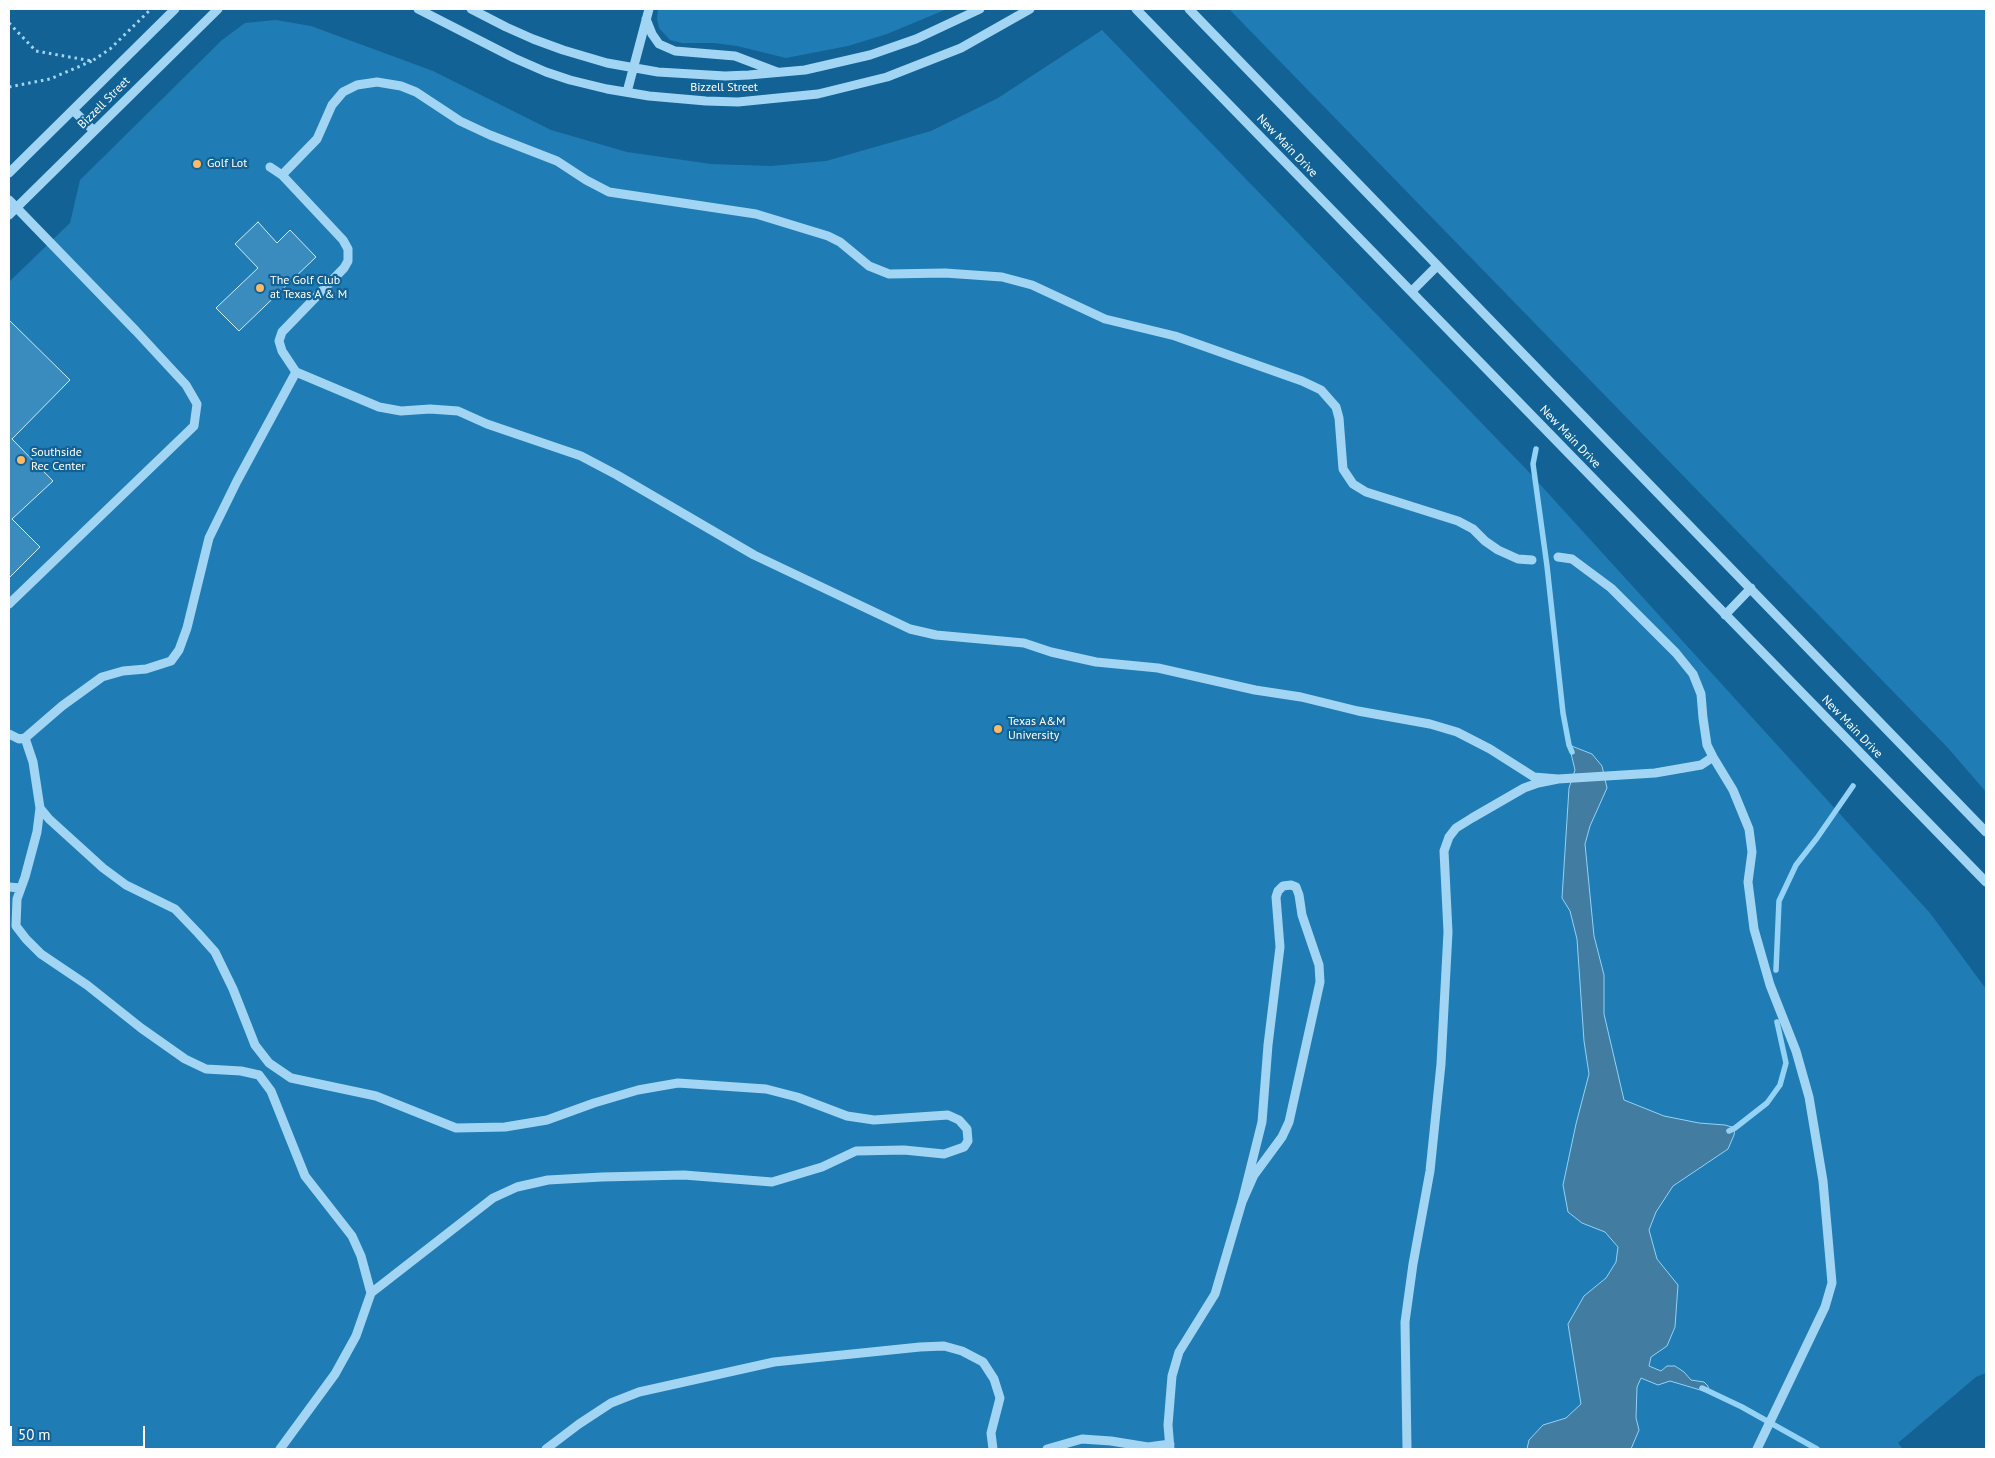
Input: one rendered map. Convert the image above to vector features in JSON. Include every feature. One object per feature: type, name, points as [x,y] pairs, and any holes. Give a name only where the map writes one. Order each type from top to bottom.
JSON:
[{"type":"street","name":"Bizzell Street","points":[[9,173],[175,9]]},
{"type":"street","name":"Bizzell Street","points":[[9,215],[218,9]]},
{"type":"street","name":"Bizzell Street","points":[[418,9],[490,47],[546,72],[570,80],[627,92],[677,99],[738,102],[818,94],[886,77],[940,57],[992,31],[1030,9]]},
{"type":"street","name":"Bizzell Street","points":[[471,9],[506,27],[563,50],[632,69],[691,75],[749,76],[850,61],[888,50],[980,9]]},
{"type":"street","points":[[627,92],[648,9]]},
{"type":"street","name":"New Main Drive","points":[[1136,9],[1986,882]]},
{"type":"street","name":"New Main Drive","points":[[1189,9],[1986,832]]},
{"type":"street","points":[[646,19],[652,34],[659,44],[675,51],[734,56],[779,73]]},
{"type":"street","points":[[282,175],[317,139],[332,105],[343,92],[357,85],[378,82],[401,86],[416,92],[460,121],[490,136],[557,161],[609,192],[756,214],[828,236],[840,242],[869,266],[889,274],[959,273],[1002,277],[1032,285],[1105,319],[1175,336],[1302,381],[1321,390],[1336,407],[1339,418],[1343,469],[1353,484],[1366,492],[1458,521],[1473,529],[1498,550],[1518,559],[1532,560]]},
{"type":"street","points":[[73,110],[94,130]]},
{"type":"street","points":[[270,167],[282,175],[343,240],[348,249],[348,261],[344,268],[282,332],[279,341],[282,351],[296,372],[379,407],[401,412],[430,409],[458,412],[487,424],[581,456],[754,555],[910,629],[936,635],[1024,643],[1096,662],[1158,668],[1254,690],[1301,697],[1358,711],[1430,724],[1457,732],[1490,749],[1534,777],[1558,779],[1655,773],[1701,765],[1713,757]]},
{"type":"street","points":[[9,200],[186,385],[197,404],[194,426],[9,604]]},
{"type":"street","points":[[1412,292],[1437,266]]},
{"type":"street","points":[[9,734],[19,739],[25,738],[62,706],[102,677],[123,671],[146,669],[171,661],[179,650],[187,628],[209,538],[237,481],[296,372]]},
{"type":"street","points":[[1558,557],[1572,559],[1611,588],[1676,653],[1693,674],[1701,694],[1702,718],[1707,745],[1734,790],[1749,829],[1752,852],[1748,882],[1754,929],[1770,985],[1796,1051],[1809,1097],[1829,1228],[1832,1283],[1829,1298],[1757,1449]]},
{"type":"street","points":[[1725,615],[1751,588]]},
{"type":"street","points":[[25,738],[32,762],[40,808],[37,832],[17,899],[16,926],[41,954],[87,985],[141,1028],[185,1059],[206,1069],[259,1074],[266,1082],[305,1176],[352,1236],[361,1256],[371,1293]]},
{"type":"street","points":[[1407,1449],[1405,1322],[1413,1264],[1430,1172],[1442,1054],[1448,932],[1444,851],[1449,837],[1456,828],[1524,788],[1558,779]]},
{"type":"street","points":[[40,808],[49,819],[103,868],[126,885],[175,909],[198,933],[215,952],[233,989],[255,1045],[269,1063],[291,1078],[376,1096],[456,1128],[505,1127],[547,1120],[638,1090],[678,1083],[766,1089],[797,1097],[846,1116],[874,1120],[948,1115],[959,1120],[967,1129],[968,1140],[964,1147],[944,1154],[904,1150],[856,1150],[822,1167],[772,1182],[684,1175],[548,1180],[517,1187],[493,1198],[371,1293],[356,1336],[335,1374],[280,1449]]},
{"type":"street","points":[[1047,1449],[1082,1439],[1111,1441],[1148,1447],[1170,1447],[1168,1425],[1172,1376],[1179,1352],[1215,1294],[1242,1202],[1262,1122],[1268,1045],[1280,947],[1276,897],[1278,891],[1283,886],[1291,885],[1296,887],[1299,895],[1302,915],[1319,965],[1320,982],[1289,1122],[1282,1137],[1254,1175],[1242,1202]]},
{"type":"street","points":[[9,887],[21,888]]},
{"type":"street","points":[[546,1449],[611,1403],[639,1392],[774,1362],[944,1346],[962,1350],[983,1362],[994,1379],[1000,1398],[991,1433],[993,1449]]},
{"type":"path","points":[[9,87],[50,79],[92,61],[110,49],[151,9]]},
{"type":"path","points":[[9,22],[36,51],[92,61]]},
{"type":"shaded area","points":[[658,9],[947,9],[887,34],[848,46],[786,58],[737,46],[714,43],[682,43],[670,40],[659,28],[657,19]]},
{"type":"shaded area","points":[[1229,9],[1986,9],[1986,792],[1948,748]]},
{"type":"shaded area","name":"Texas A&M University","points":[[276,20],[311,26],[433,71],[551,130],[627,152],[711,164],[771,166],[826,161],[931,131],[998,98],[1102,30],[1526,469],[1930,913],[1986,989],[1986,1373],[1976,1377],[1898,1443],[1903,1449],[9,1449],[9,282],[70,223],[80,180],[222,40],[245,23]]},
{"type":"shaded area","points":[[1569,745],[1592,754],[1602,766],[1607,788],[1590,826],[1585,844],[1594,936],[1604,975],[1604,1014],[1624,1100],[1664,1116],[1735,1128],[1728,1149],[1673,1186],[1656,1212],[1649,1230],[1657,1259],[1678,1285],[1675,1327],[1667,1346],[1651,1357],[1649,1366],[1661,1371],[1667,1366],[1675,1366],[1691,1380],[1704,1382],[1708,1386],[1709,1391],[1670,1381],[1658,1385],[1641,1378],[1637,1387],[1636,1418],[1639,1430],[1631,1449],[1527,1449],[1529,1440],[1543,1425],[1566,1418],[1581,1404],[1568,1324],[1584,1296],[1606,1278],[1616,1262],[1618,1247],[1605,1232],[1582,1223],[1568,1212],[1563,1185],[1589,1074],[1584,1041],[1577,939],[1570,911],[1562,898],[1569,788],[1575,770]]},
{"type":"building","name":"The Golf Club at Texas A & M","points":[[258,222],[277,243],[290,230],[316,257],[239,331],[216,308],[258,268],[235,244]]},
{"type":"building","name":"Southside Rec Center","points":[[9,320],[70,380],[12,439],[53,481],[12,519],[40,547],[9,578]]},
{"type":"waterway","points":[[1536,449],[1533,464],[1547,566],[1563,713],[1572,752]]},
{"type":"waterway","points":[[1776,970],[1779,901],[1796,865],[1853,786]]},
{"type":"waterway","points":[[1729,1131],[1767,1103],[1780,1085],[1786,1063],[1777,1022]]},
{"type":"waterway","points":[[1702,1388],[1742,1407],[1817,1449]]},
{"type":"place","name":"Golf Lot","points":[[197,164]]},
{"type":"place","name":"The Golf Club at Texas A & M","points":[[260,288]]},
{"type":"place","name":"Southside Rec Center","points":[[21,460]]},
{"type":"place","name":"Texas A&M University","points":[[998,729]]}]
